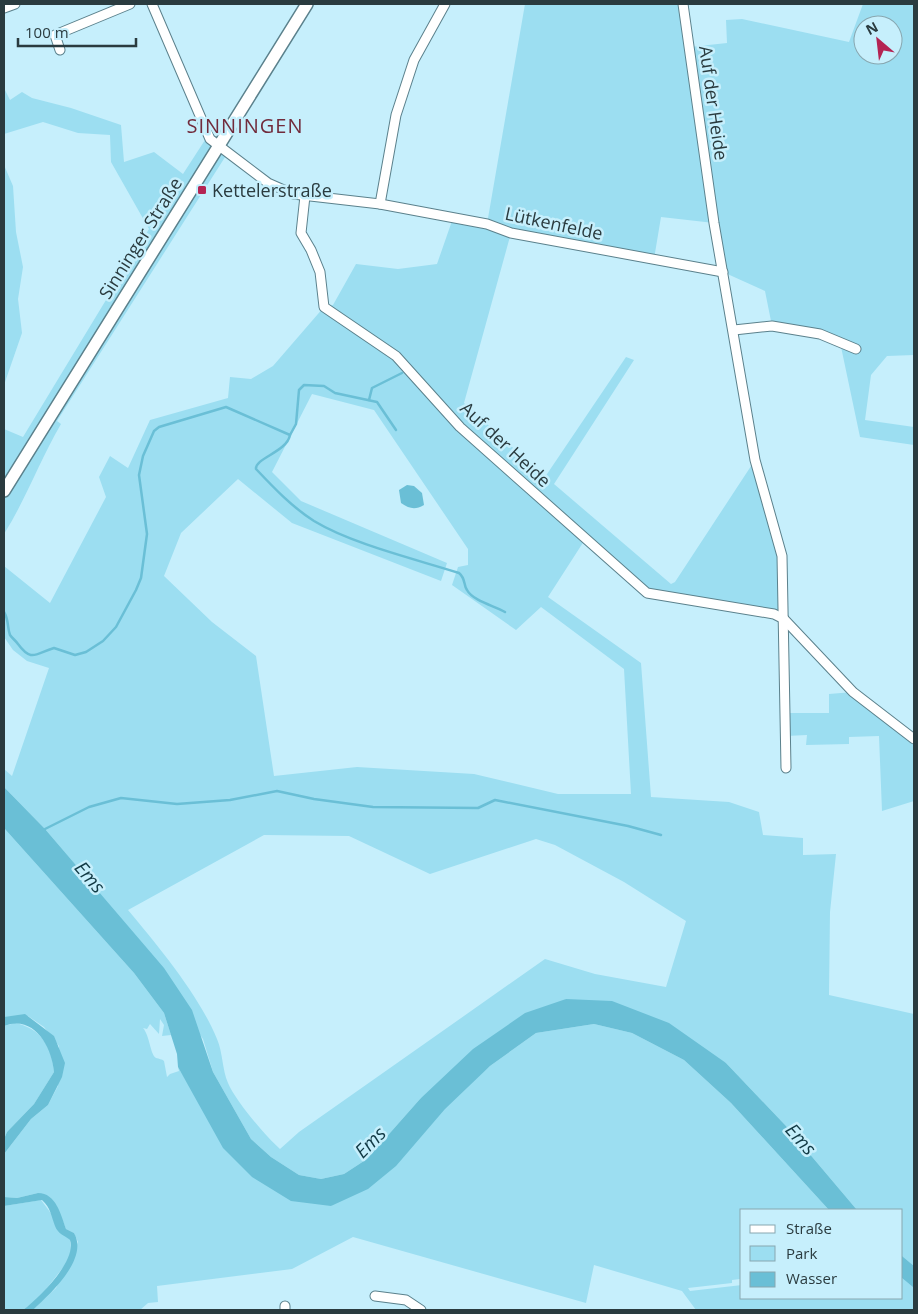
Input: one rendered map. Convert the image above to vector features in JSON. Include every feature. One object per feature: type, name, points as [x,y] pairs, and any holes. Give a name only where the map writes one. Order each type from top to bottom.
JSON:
[{"type":"main road","name":"Sinninger Straße","points":[[4,491],[307,4]]},
{"type":"street","points":[[4,8],[15,4]]},
{"type":"street","points":[[60,50],[55,35],[130,4]]},
{"type":"street","points":[[152,4],[210,139],[218,147]]},
{"type":"street","points":[[380,204],[396,115],[414,60],[445,4]]},
{"type":"street","name":"Auf der Heide","points":[[682,4],[723,272],[755,460],[782,556],[786,768]]},
{"type":"street","name":"Lütkenfelde","points":[[218,147],[268,183],[293,194],[380,204],[487,224],[511,232],[723,272]]},
{"type":"street","name":"Auf der Heide","points":[[305,196],[301,233],[320,272],[324,307],[396,356],[460,427],[647,592],[774,614],[784,620],[853,692],[914,739]]},
{"type":"street","points":[[734,330],[772,326],[820,334],[856,349]]},
{"type":"street","points":[[375,1296],[406,1300],[421,1310]]},
{"type":"green space","points":[[525,4],[683,4],[690,47],[727,43],[726,20],[742,19],[849,42],[853,31],[853,65],[903,65],[903,15],[859,15],[863,4],[914,4],[914,355],[887,356],[871,375],[865,420],[914,427],[914,445],[860,437],[840,342],[772,326],[765,291],[723,272],[714,223],[661,217],[654,259],[511,233],[464,403],[545,477],[626,357],[634,360],[554,484],[671,584],[675,582],[755,460],[782,556],[784,619],[647,593],[586,538],[548,597],[641,663],[651,797],[729,802],[759,812],[763,835],[803,838],[803,855],[836,854],[830,912],[829,995],[914,1014],[914,1266],[903,1257],[903,1209],[856,1209],[786,1126],[726,1063],[566,999],[420,1099],[367,1159],[344,1174],[321,1179],[299,1175],[271,1157],[251,1139],[213,1072],[203,1039],[91,883],[45,829],[4,787],[4,769],[12,776],[49,668],[27,661],[13,650],[4,637],[4,566],[50,603],[106,497],[99,477],[110,456],[128,468],[150,420],[228,398],[230,377],[251,379],[273,366],[324,307],[333,305],[356,264],[398,269],[437,264],[453,218],[487,224]],"holes":[[[312,394],[374,410],[468,549],[468,565],[458,567],[452,585],[516,630],[541,607],[624,669],[631,794],[558,794],[474,774],[357,767],[274,776],[256,656],[212,622],[164,576],[181,533],[238,479],[292,523],[441,581],[447,563],[301,501],[272,472]],[[264,835],[349,836],[430,874],[536,839],[555,845],[624,882],[686,921],[666,987],[595,974],[545,959],[299,1132],[280,1149],[251,1118],[228,1083],[217,1039],[200,1005],[177,971],[128,910]]]},
{"type":"green space","points":[[4,88],[10,100],[22,92],[32,98],[71,108],[121,125],[124,162],[154,152],[183,174],[205,140],[210,139],[227,154],[57,421],[61,424],[4,534],[4,429],[23,437],[149,229],[111,162],[110,135],[78,133],[43,122],[4,134]]},
{"type":"green space","points":[[4,165],[13,186],[16,232],[23,267],[18,299],[22,333],[4,385]]},
{"type":"green space","points":[[853,692],[914,739],[914,801],[882,811],[879,736],[849,737],[849,744],[806,745],[807,735],[786,736],[785,713],[829,713],[829,694]]},
{"type":"green space","points":[[4,828],[134,973],[164,1013],[171,1035],[162,1036],[164,1025],[160,1019],[159,1034],[150,1024],[147,1029],[143,1028],[154,1056],[164,1061],[167,1077],[179,1071],[178,1067],[199,1102],[331,1206],[490,1066],[536,1033],[594,1024],[632,1033],[684,1060],[731,1103],[828,1209],[740,1209],[740,1279],[732,1280],[732,1283],[688,1288],[690,1291],[740,1285],[740,1299],[903,1299],[903,1279],[914,1288],[914,1310],[696,1310],[682,1291],[594,1265],[586,1303],[353,1237],[292,1269],[157,1286],[158,1302],[148,1303],[140,1310],[33,1310],[56,1288],[78,1242],[74,1233],[66,1229],[56,1205],[38,1193],[17,1198],[4,1197],[4,1154],[31,1119],[48,1105],[58,1086],[59,1046],[44,1027],[28,1016],[4,1017]]},
{"type":"green space","points":[[15,1023],[31,1029],[43,1040],[51,1054],[54,1072],[34,1104],[7,1132],[4,1139],[4,1026]]},
{"type":"green space","points":[[41,1200],[53,1216],[54,1223],[70,1240],[71,1250],[68,1261],[40,1297],[23,1310],[4,1310],[4,1206]]},
{"type":"water","points":[[407,485],[414,486],[422,493],[424,505],[412,508],[401,503],[399,490]]},
{"type":"water","points":[[4,787],[45,829],[164,968],[192,1010],[213,1072],[251,1139],[271,1157],[299,1175],[321,1179],[344,1174],[367,1159],[420,1099],[473,1049],[525,1013],[566,999],[612,1001],[669,1023],[726,1063],[786,1126],[856,1209],[828,1209],[731,1103],[684,1060],[632,1033],[594,1024],[536,1033],[490,1066],[445,1109],[396,1166],[368,1189],[331,1206],[291,1201],[252,1177],[223,1148],[178,1067],[177,1054],[164,1013],[134,973],[4,828]]},
{"type":"water","points":[[25,1014],[54,1036],[65,1063],[62,1077],[48,1105],[31,1119],[4,1154],[4,1139],[7,1132],[34,1104],[54,1072],[50,1053],[40,1035],[24,1025],[4,1026],[4,1017]]},
{"type":"water","points":[[38,1193],[44,1194],[53,1201],[60,1211],[66,1229],[74,1233],[77,1243],[76,1254],[66,1275],[49,1295],[33,1310],[23,1310],[55,1278],[68,1258],[71,1249],[70,1240],[58,1231],[49,1209],[42,1200],[4,1206],[4,1197],[17,1198]]},
{"type":"water","points":[[903,1257],[914,1266],[914,1288],[903,1279]]},
{"type":"waterway","points":[[369,400],[372,388],[402,373]]},
{"type":"waterway","points":[[290,435],[296,424],[299,390],[304,385],[324,386],[335,393],[377,402],[396,430]]},
{"type":"waterway","points":[[4,612],[10,635],[23,650],[31,655],[54,648],[75,655],[86,652],[103,641],[116,627],[141,578],[147,534],[139,475],[143,456],[154,431],[159,427],[226,407],[290,435],[288,441],[278,450],[260,461],[256,469],[306,516],[346,537],[459,573],[463,577],[470,594],[505,612]]},
{"type":"waterway","points":[[45,829],[89,807],[121,798],[177,804],[230,800],[277,791],[314,799],[373,807],[478,808],[495,800],[628,826],[661,835]]},
{"type":"place","name":"Kettelerstraße","points":[[202,190]]},
{"type":"district","name":"SINNINGEN","points":[[245,125]]},
{"type":"water label","name":"Ems","points":[[90,877]]},
{"type":"water label","name":"Ems","points":[[801,1139]]},
{"type":"water label","name":"Ems","points":[[370,1142]]}]
